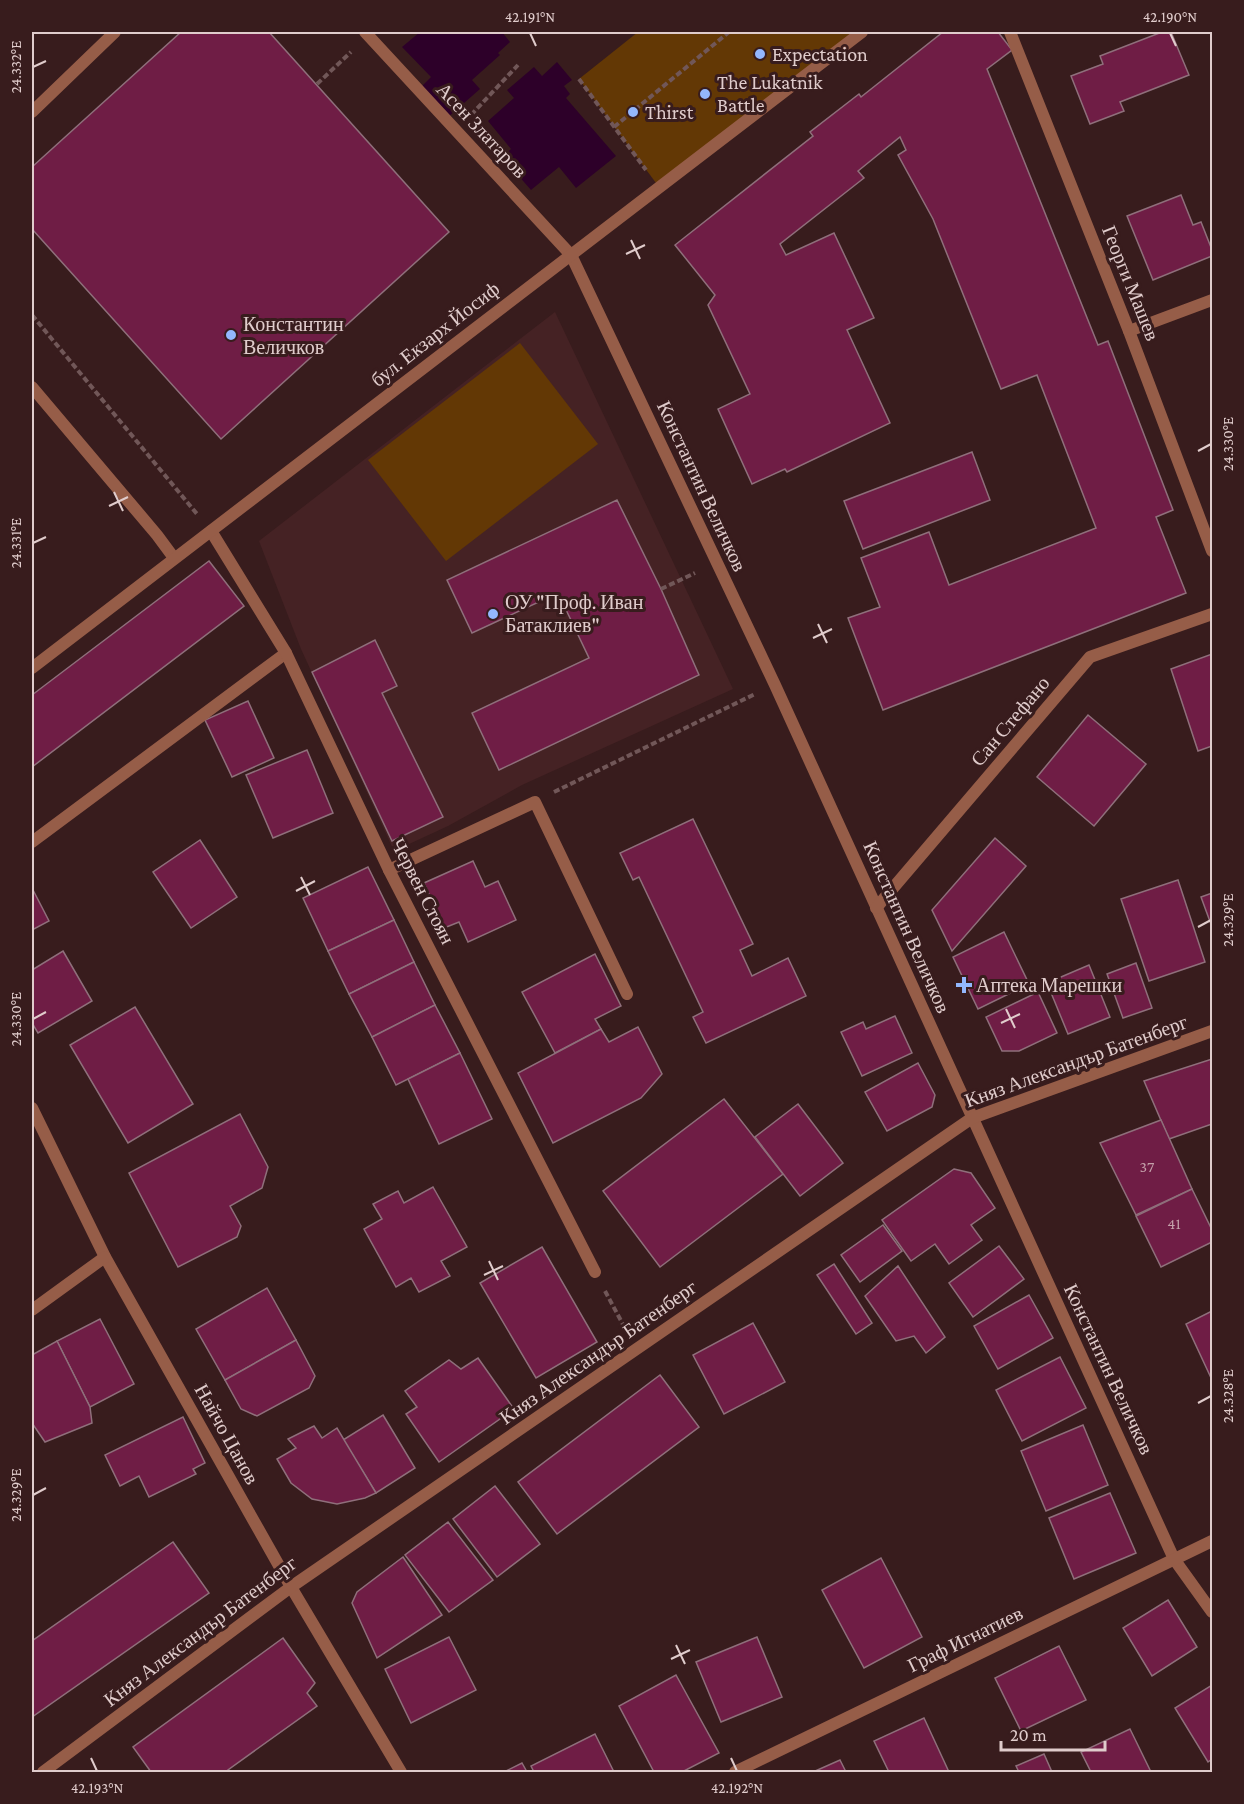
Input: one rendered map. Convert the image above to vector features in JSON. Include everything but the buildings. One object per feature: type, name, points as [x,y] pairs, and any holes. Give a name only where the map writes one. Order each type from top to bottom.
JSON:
[{"type":"street","points":[[32,112],[115,32]]},
{"type":"street","name":"бул. Екзарх Йосиф","points":[[32,668],[862,32]]},
{"type":"street","name":"Георги Машев","points":[[1010,32],[1129,331],[1212,551]]},
{"type":"street","name":"Асен Златаров","points":[[366,34],[571,255]]},
{"type":"street","name":"Константин Величков","points":[[571,255],[775,685],[1174,1559],[1212,1612]]},
{"type":"street","points":[[1129,331],[1212,300]]},
{"type":"street","points":[[32,387],[174,558]]},
{"type":"street","name":"Червен Стоян","points":[[211,531],[286,653],[389,870],[595,1272]]},
{"type":"street","name":"Сан Стефано","points":[[876,908],[1090,657],[1212,614]]},
{"type":"street","points":[[32,842],[286,653]]},
{"type":"street","points":[[389,870],[535,801],[627,994]]},
{"type":"street","name":"Княз Александър Батенберг","points":[[43,1773],[291,1587],[972,1118],[1212,1031]]},
{"type":"street","name":"Найчо Цанов","points":[[32,1108],[105,1257],[291,1587],[401,1773]]},
{"type":"street","points":[[32,1310],[105,1257]]},
{"type":"street","name":"Граф Игнатиев","points":[[735,1773],[1212,1541]]},
{"type":"path","points":[[614,128],[729,32]]},
{"type":"path","points":[[317,84],[366,34]]},
{"type":"path","points":[[456,130],[518,65]]},
{"type":"path","points":[[579,79],[659,188]]},
{"type":"path","points":[[32,315],[211,531]]},
{"type":"path","points":[[661,589],[716,562]]},
{"type":"path","points":[[535,801],[775,685]]},
{"type":"path","points":[[595,1272],[636,1350]]},
{"type":"shaded area","points":[[420,32],[502,32],[510,42],[498,53],[500,55],[472,80],[480,89],[447,118],[420,88],[431,77],[402,47]]},
{"type":"shaded area","points":[[638,32],[862,32],[659,187],[579,79]]},
{"type":"shaded area","points":[[557,62],[572,80],[564,86],[570,94],[566,98],[616,156],[576,188],[559,167],[531,190],[502,157],[511,149],[488,121],[514,98],[507,90],[534,67],[542,76]]},
{"type":"shaded area","name":"ОУ \"Проф. Иван Батаклиев\"","points":[[555,312],[733,689],[522,785],[448,826],[394,851],[301,649],[259,541]]},
{"type":"shaded area","points":[[520,343],[598,444],[446,561],[368,460]]},
{"type":"place","name":"Expectation","points":[[760,54]]},
{"type":"place","name":"The Lukatnik Battle","points":[[705,94]]},
{"type":"place","name":"Thirst","points":[[633,112]]},
{"type":"place","name":"Константин Величков","points":[[231,335]]},
{"type":"place","name":"ОУ \"Проф. Иван Батаклиев\"","points":[[493,614]]},
{"type":"place","name":"Аптека Марешки","points":[[964,985]]}]
